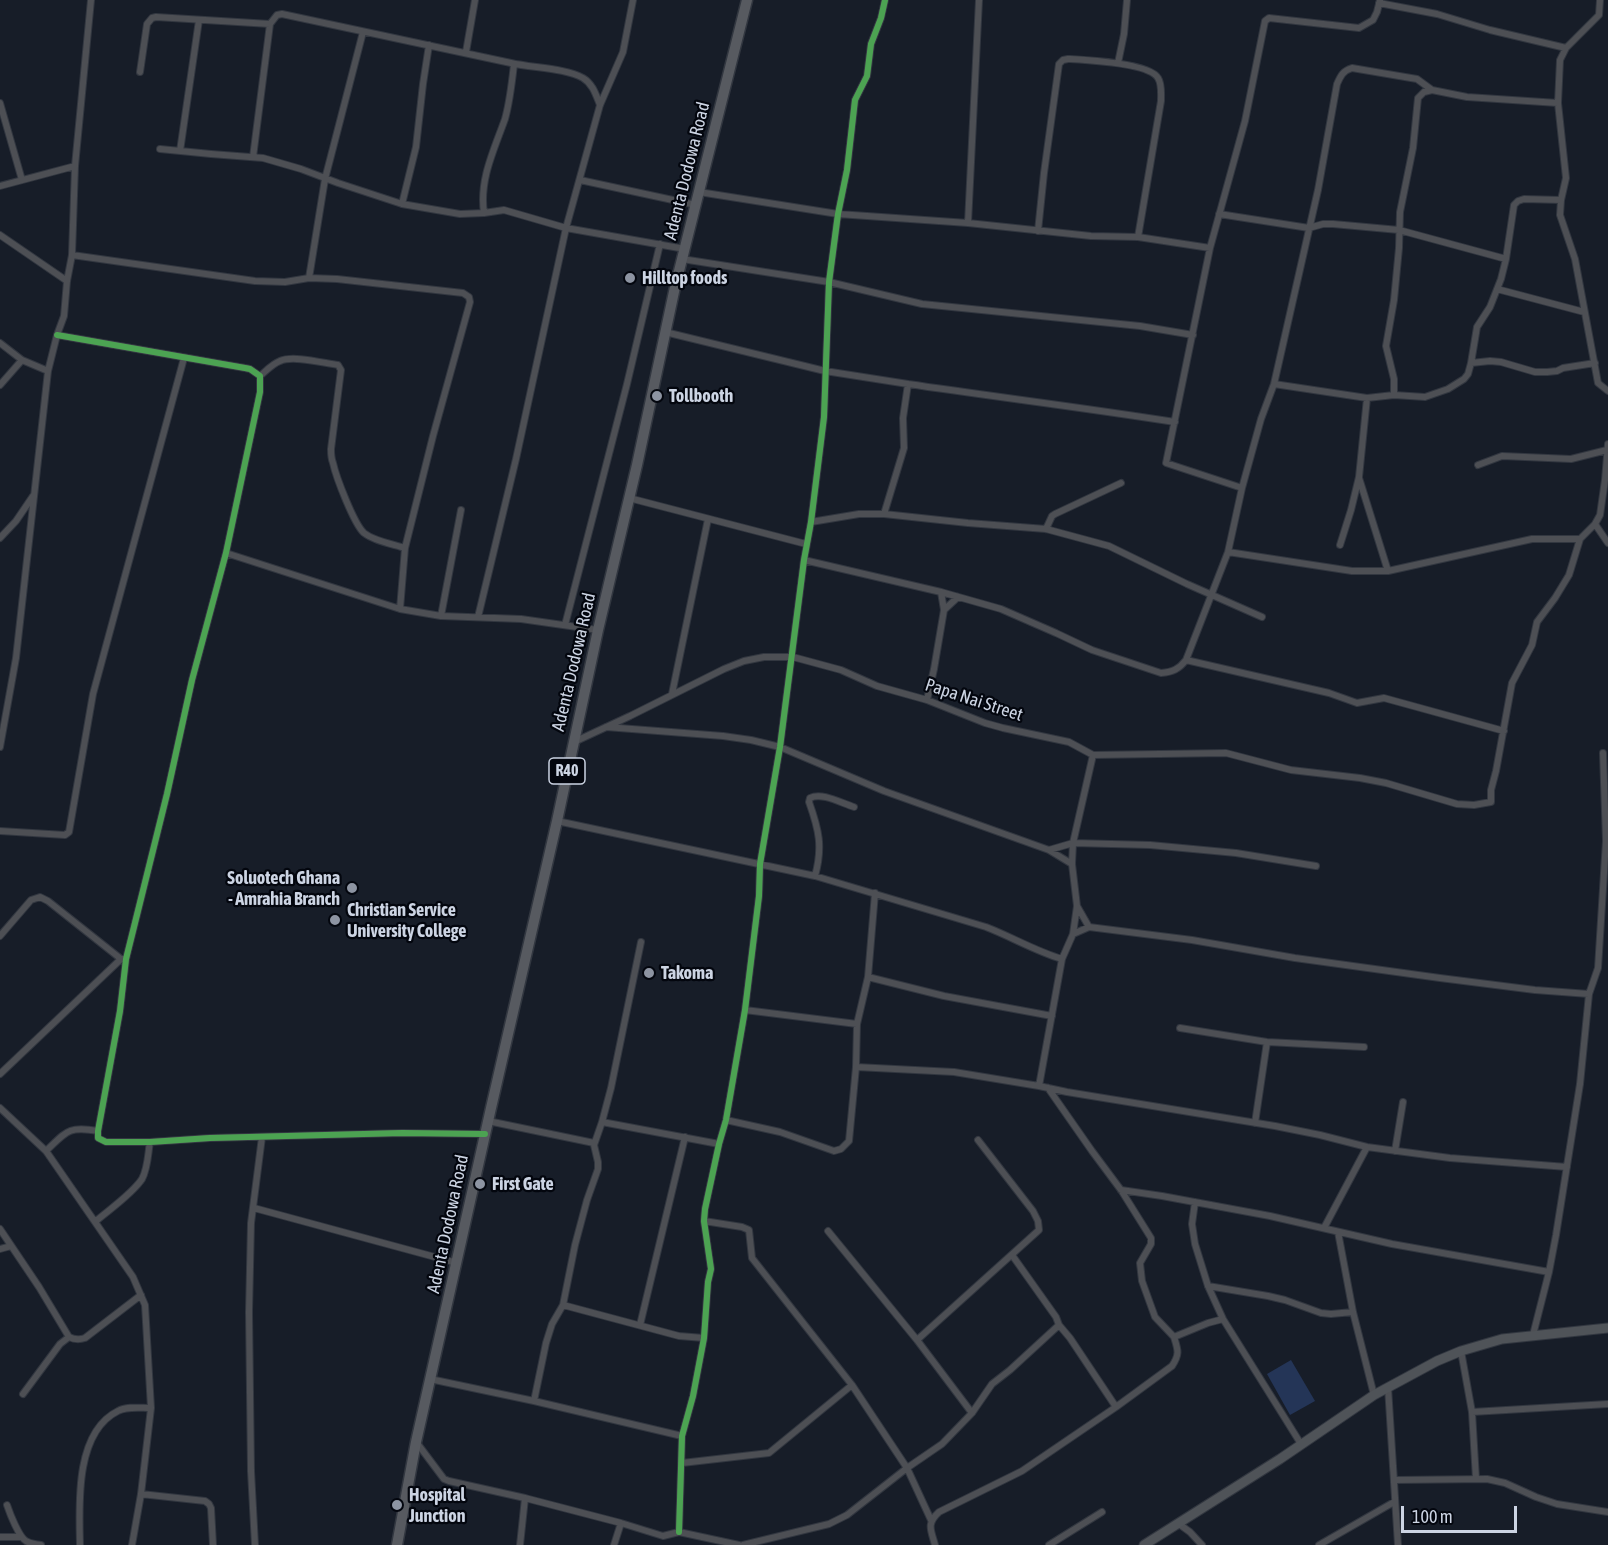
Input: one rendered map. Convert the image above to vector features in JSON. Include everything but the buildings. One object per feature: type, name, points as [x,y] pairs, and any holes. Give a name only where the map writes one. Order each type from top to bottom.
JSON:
[{"type":"main road","name":"Adenta Dodowa Road","points":[[397,1545],[416,1442],[665,332],[747,0]]},
{"type":"street","points":[[0,747],[16,658],[48,372],[64,316],[72,255],[75,166],[91,0]]},
{"type":"street","points":[[466,52],[474,0]]},
{"type":"street","points":[[478,617],[516,459],[566,228],[600,105],[623,52],[633,0]]},
{"type":"street","points":[[679,1532],[682,1436],[693,1396],[704,1338],[711,1269],[704,1221],[726,1120],[745,1010],[759,896],[760,864],[780,747],[806,544],[811,522],[824,417],[829,282],[838,214],[847,170],[855,100],[867,76],[870,44],[885,0]]},
{"type":"street","points":[[968,223],[979,0]]},
{"type":"street","points":[[1118,63],[1124,34],[1127,0]]},
{"type":"street","points":[[1600,0],[1599,15],[1566,48],[1560,60],[1558,103],[1566,178],[1560,215],[1575,259],[1598,383],[1608,392]]},
{"type":"street","points":[[1242,488],[1167,464],[1210,248],[1245,121],[1265,21],[1269,18],[1359,28],[1373,20],[1379,2],[1437,14],[1566,48]]},
{"type":"street","points":[[253,157],[270,24],[277,15],[282,14],[581,77],[588,81],[594,89],[600,105]]},
{"type":"street","points":[[1599,15],[1608,18]]},
{"type":"street","points":[[140,72],[147,24],[156,17],[270,24]]},
{"type":"street","points":[[180,151],[199,20]]},
{"type":"street","points":[[309,278],[325,179],[363,32]]},
{"type":"street","points":[[402,204],[416,147],[429,45]]},
{"type":"street","points":[[1038,231],[1059,64],[1068,58],[1118,63],[1152,71],[1157,76],[1161,88],[1161,101],[1138,237]]},
{"type":"street","points":[[484,213],[482,201],[487,171],[509,102],[514,64]]},
{"type":"street","points":[[804,560],[941,592],[1001,609],[1092,650],[1161,673],[1177,670],[1186,660],[1228,552],[1242,488],[1274,384],[1309,228],[1337,84],[1341,75],[1352,68],[1409,77],[1422,82],[1432,90]]},
{"type":"street","points":[[1394,395],[1394,379],[1386,346],[1394,300],[1400,212],[1413,148],[1418,98],[1424,92],[1432,90],[1467,97],[1558,103]]},
{"type":"street","points":[[0,103],[22,180]]},
{"type":"street","points":[[160,148],[263,158],[402,204],[460,213],[504,210],[566,228],[660,244],[683,254],[829,282],[922,303],[1140,326],[1193,335]]},
{"type":"street","points":[[0,186],[75,166]]},
{"type":"street","points":[[580,180],[696,205]]},
{"type":"street","points":[[699,192],[838,214],[968,223],[1091,236],[1138,237],[1210,248]]},
{"type":"street","points":[[1274,384],[1367,398],[1394,395],[1425,397],[1448,389],[1464,379],[1471,363],[1477,327],[1490,307],[1506,259],[1514,205],[1524,199],[1562,200]]},
{"type":"street","points":[[1219,214],[1309,228],[1333,224],[1399,230],[1506,259]]},
{"type":"street","points":[[0,235],[67,281]]},
{"type":"street","points":[[565,625],[627,384],[660,244]]},
{"type":"street","points":[[72,255],[255,281],[337,279],[463,293],[469,297],[470,302],[405,548],[400,609]]},
{"type":"street","points":[[1497,289],[1584,312]]},
{"type":"street","points":[[665,332],[825,371],[1175,422]]},
{"type":"street","points":[[57,335],[250,369],[260,376]]},
{"type":"street","points":[[0,344],[22,360],[48,372]]},
{"type":"street","points":[[0,831],[65,835],[69,832],[93,694],[184,358]]},
{"type":"street","points":[[405,548],[374,538],[362,531],[335,471],[331,449],[340,370],[338,365],[293,359],[276,362],[260,376],[260,392],[226,553],[192,680],[167,794],[123,959],[120,1011],[98,1138],[106,1142],[150,1142],[210,1138],[402,1133],[485,1134]]},
{"type":"street","points":[[0,385],[22,360]]},
{"type":"street","points":[[1471,363],[1501,362],[1535,372],[1547,372],[1594,363]]},
{"type":"street","points":[[884,514],[904,448],[903,418],[908,384]]},
{"type":"street","points":[[1340,545],[1359,477],[1367,398]]},
{"type":"street","points":[[1186,660],[1329,693],[1357,704],[1384,698],[1504,731],[1512,683],[1532,645],[1537,622],[1569,575],[1580,539],[1596,524],[1600,515],[1607,447],[1571,459],[1502,456],[1478,465]]},
{"type":"street","points":[[1359,477],[1388,571]]},
{"type":"street","points":[[1046,529],[1055,514],[1121,483]]},
{"type":"street","points":[[0,538],[16,521],[34,494]]},
{"type":"street","points":[[628,498],[806,544]]},
{"type":"street","points":[[441,616],[461,510]]},
{"type":"street","points":[[811,522],[859,514],[884,514],[968,524],[1046,529],[1108,546],[1262,617]]},
{"type":"street","points":[[672,694],[708,519]]},
{"type":"street","points":[[16,521],[31,526]]},
{"type":"street","points":[[1596,524],[1608,543]]},
{"type":"street","points":[[1228,552],[1352,571],[1388,571],[1532,539],[1580,539]]},
{"type":"street","points":[[226,553],[400,609],[441,616],[522,619],[598,630]]},
{"type":"street","points":[[927,700],[944,610],[941,592]]},
{"type":"street","points":[[944,610],[958,597]]},
{"type":"street","name":"Papa Nai Street","points":[[573,743],[744,661],[764,657],[792,657],[827,666],[877,686],[927,700],[1003,728],[1069,742],[1093,755],[1226,753],[1291,770],[1386,783],[1457,804],[1474,805],[1491,802],[1491,790],[1504,731]]},
{"type":"street","points":[[606,727],[723,736],[780,747],[884,791],[1049,850],[1072,864]]},
{"type":"street","points":[[1533,1335],[1549,1272],[1580,1084],[1589,994],[1598,968],[1607,841],[1603,753]]},
{"type":"street","points":[[1039,1086],[1062,959],[1073,934],[1077,906],[1072,864],[1073,843],[1093,755]]},
{"type":"street","points":[[815,876],[819,862],[820,841],[809,802],[810,798],[821,796],[854,807]]},
{"type":"street","points":[[557,821],[815,876],[986,927],[1037,951],[1062,959]]},
{"type":"street","points":[[1049,850],[1073,843],[1150,845],[1236,853],[1316,866]]},
{"type":"street","points":[[726,1120],[780,1132],[834,1151],[841,1149],[849,1141],[856,1067],[857,1024],[868,977],[875,893]]},
{"type":"street","points":[[0,936],[31,900],[40,897],[123,959]]},
{"type":"street","points":[[1077,906],[1089,927]]},
{"type":"street","points":[[1073,934],[1089,927],[1192,940],[1295,958],[1440,978],[1589,994]]},
{"type":"street","points":[[534,1401],[546,1343],[552,1324],[563,1305],[575,1245],[598,1168],[594,1143],[602,1122],[618,1058],[641,942]]},
{"type":"street","points":[[0,1074],[123,959]]},
{"type":"street","points":[[1598,968],[1608,967]]},
{"type":"street","points":[[868,977],[944,996],[1052,1016]]},
{"type":"street","points":[[745,1010],[857,1024]]},
{"type":"street","points":[[1180,1028],[1267,1042],[1364,1047]]},
{"type":"street","points":[[1255,1123],[1267,1042]]},
{"type":"street","points":[[856,1067],[954,1072],[1255,1123],[1320,1135],[1367,1147],[1566,1167]]},
{"type":"street","points":[[931,1520],[943,1509],[1022,1471],[1116,1407],[1172,1366],[1177,1358],[1178,1351],[1174,1337],[1155,1317],[1145,1292],[1140,1266],[1151,1244],[1151,1238],[1121,1190],[1048,1088]]},
{"type":"street","points":[[1395,1151],[1403,1102]]},
{"type":"street","points":[[0,1108],[46,1151],[133,1277],[145,1305],[151,1408],[141,1494],[132,1545]]},
{"type":"street","points":[[488,1121],[594,1143]]},
{"type":"street","points":[[602,1122],[719,1144]]},
{"type":"street","points":[[46,1151],[70,1130],[98,1131]]},
{"type":"street","points":[[255,1545],[251,1472],[249,1312],[251,1222],[262,1137]]},
{"type":"street","points":[[640,1325],[685,1137]]},
{"type":"street","points":[[917,1340],[1039,1230],[1033,1211],[978,1140]]},
{"type":"street","points":[[96,1221],[142,1178],[148,1160],[150,1142]]},
{"type":"street","points":[[1324,1228],[1367,1147]]},
{"type":"street","points":[[1121,1190],[1270,1216],[1392,1244],[1549,1272]]},
{"type":"street","points":[[1195,1202],[1192,1224],[1195,1244],[1208,1286],[1223,1319],[1301,1444]]},
{"type":"street","points":[[254,1208],[457,1263]]},
{"type":"street","points":[[704,1221],[749,1230],[752,1258],[852,1384],[907,1468],[931,1520],[930,1528],[935,1545]]},
{"type":"street","points":[[0,1229],[69,1337],[78,1340],[85,1338],[141,1294]]},
{"type":"street","points":[[828,1231],[917,1340],[972,1413]]},
{"type":"street","points":[[1338,1232],[1353,1312],[1374,1395]]},
{"type":"street","points":[[0,1249],[11,1246]]},
{"type":"street","points":[[1012,1255],[1116,1407]]},
{"type":"street","points":[[1208,1286],[1285,1300],[1321,1313],[1353,1312]]},
{"type":"street","points":[[563,1305],[679,1336],[704,1338]]},
{"type":"street","points":[[1174,1337],[1223,1319]]},
{"type":"street","points":[[416,1442],[444,1479],[456,1484],[525,1498],[663,1536],[679,1532],[741,1545],[830,1524],[859,1506],[942,1444],[972,1413],[992,1384],[1059,1325]]},
{"type":"street","points":[[1144,1545],[1374,1395],[1437,1361],[1502,1339],[1608,1328]]},
{"type":"street","points":[[23,1394],[60,1344],[69,1337]]},
{"type":"street","points":[[1461,1351],[1473,1412],[1476,1479]]},
{"type":"street","points":[[430,1380],[534,1401],[682,1436]]},
{"type":"street","points":[[682,1463],[769,1453],[852,1384]]},
{"type":"street","points":[[1388,1387],[1398,1545]]},
{"type":"street","points":[[1473,1412],[1608,1404]]},
{"type":"street","points":[[80,1545],[79,1502],[83,1471],[92,1437],[109,1417],[119,1410],[151,1408]]},
{"type":"street","points":[[1395,1480],[1476,1479],[1505,1483],[1557,1504],[1608,1512]]},
{"type":"street","points":[[141,1494],[205,1501],[211,1508],[213,1545]]},
{"type":"street","points":[[520,1545],[525,1498]]},
{"type":"street","points":[[1319,1545],[1394,1502]]},
{"type":"street","points":[[7,1505],[10,1517],[21,1537],[27,1542],[41,1545]]},
{"type":"street","points":[[1049,1545],[1102,1512]]},
{"type":"street","points":[[614,1545],[621,1523]]},
{"type":"street","points":[[1179,1524],[1202,1545]]},
{"type":"street","points":[[661,1545],[663,1536]]},
{"type":"street","points":[[0,1537],[21,1537]]},
{"type":"shaded area","points":[[1291,1360],[1315,1401],[1290,1415],[1267,1374]]},
{"type":"cycle path","points":[[679,1532],[682,1436],[693,1396],[704,1338],[711,1269],[704,1221],[705,1209],[726,1120],[745,1010],[759,896],[760,864],[780,747],[811,522],[824,417],[829,282],[838,214],[847,170],[855,100],[867,76],[871,44],[885,0]]},
{"type":"cycle path","points":[[57,335],[250,369],[260,376],[260,392],[226,553],[192,680],[167,794],[126,959],[120,1011],[98,1138],[106,1142],[150,1142],[210,1138],[402,1133],[485,1134]]},
{"type":"place","name":"Hilltop foods","points":[[630,278]]},
{"type":"place","name":"Tollbooth","points":[[657,396]]},
{"type":"place","name":"Soluotech Ghana - Amrahia Branch","points":[[352,888]]},
{"type":"place","name":"Christian Service University College","points":[[335,920]]},
{"type":"place","name":"Takoma","points":[[649,973]]},
{"type":"place","name":"First Gate","points":[[480,1184]]},
{"type":"place","name":"Hospital Junction","points":[[397,1505]]}]
